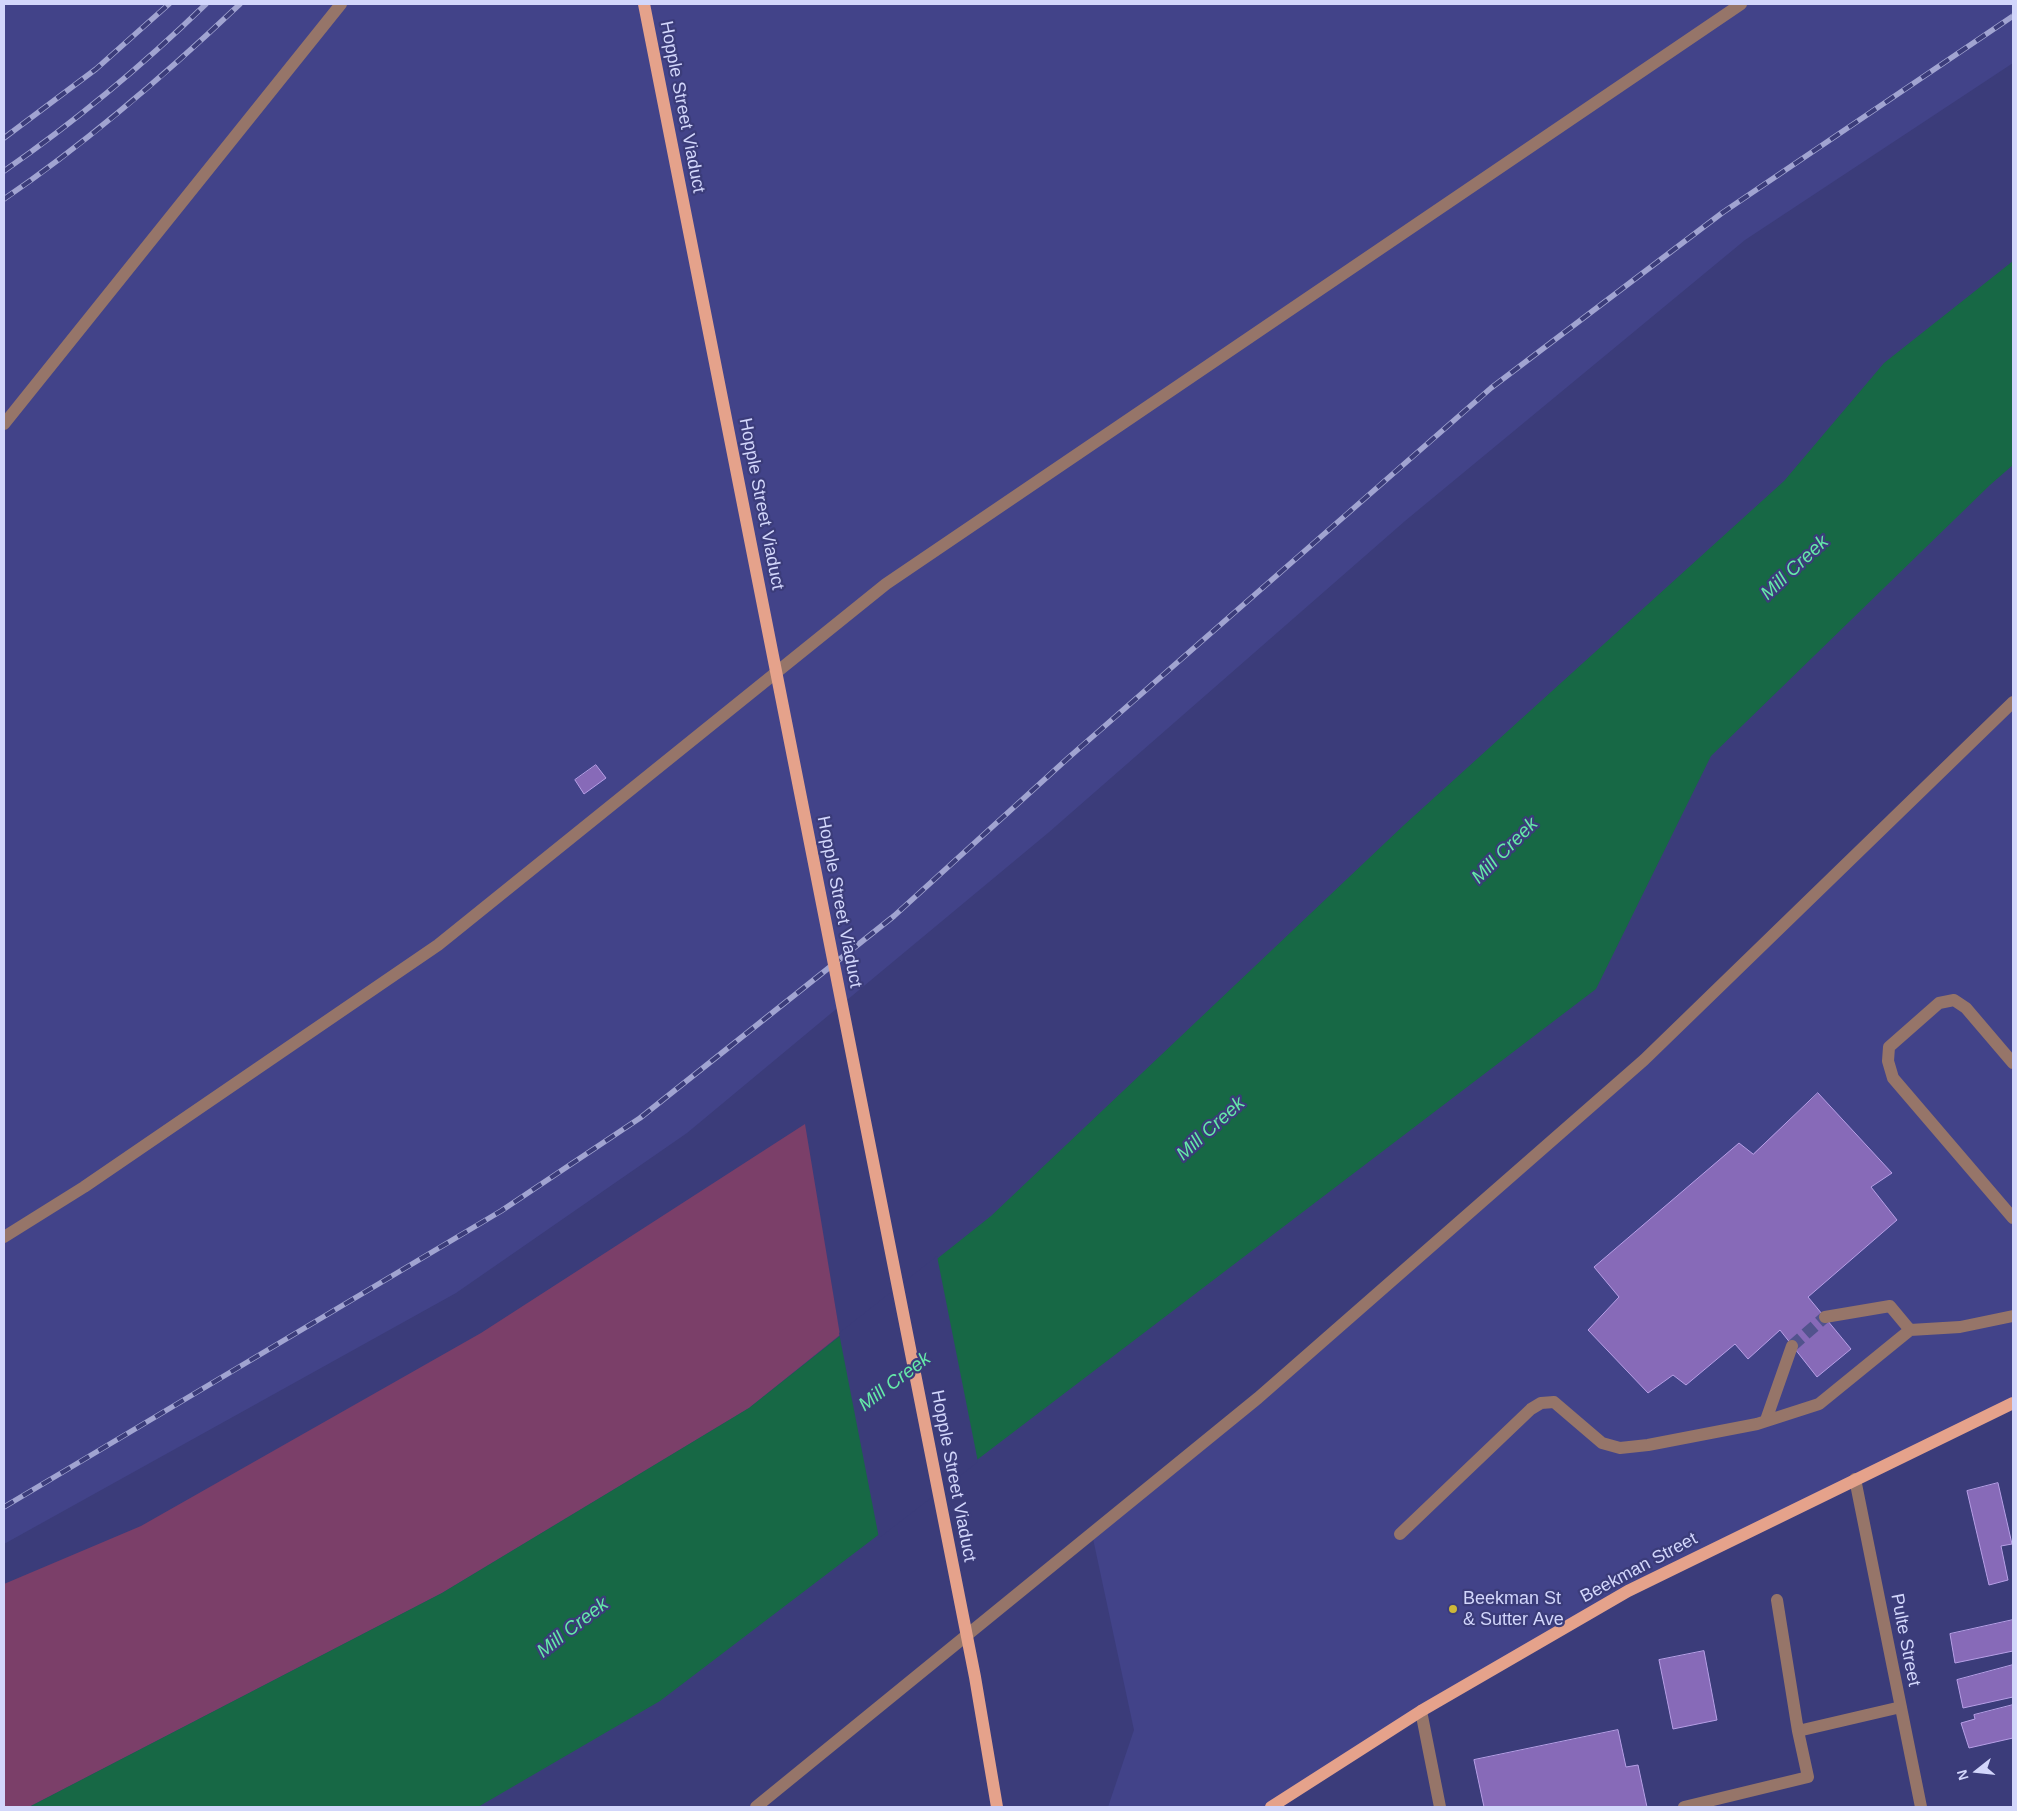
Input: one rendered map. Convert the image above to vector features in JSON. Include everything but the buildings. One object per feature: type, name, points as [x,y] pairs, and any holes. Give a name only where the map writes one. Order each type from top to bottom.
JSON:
[{"type":"main road","name":"Hopple Street Viaduct","points":[[644,4],[974,1667],[997,1807]]},
{"type":"main road","name":"Beekman Street","points":[[1271,1807],[1421,1712],[1628,1591],[2013,1403]]},
{"type":"street","points":[[4,424],[342,4]]},
{"type":"street","points":[[4,1237],[84,1187],[438,945],[886,584],[1741,4]]},
{"type":"street","points":[[756,1807],[1258,1398],[1644,1060],[2013,702]]},
{"type":"street","points":[[2013,1063],[1966,1008],[1954,1000],[1939,1003],[1889,1048],[1888,1061],[1893,1078],[2013,1218]]},
{"type":"street","points":[[1825,1317],[1890,1306],[1910,1330]]},
{"type":"street","points":[[1400,1534],[1531,1409],[1541,1403],[1554,1402],[1602,1443],[1620,1448],[1657,1444],[1766,1420],[1819,1404],[1910,1330],[1960,1327],[2013,1316]]},
{"type":"street","points":[[1766,1420],[1792,1346]]},
{"type":"street","name":"Pulte Street","points":[[1855,1479],[1921,1807]]},
{"type":"street","points":[[1684,1807],[1808,1776],[1798,1731],[1777,1600]]},
{"type":"street","points":[[1798,1731],[1901,1707]]},
{"type":"street","points":[[1421,1712],[1440,1807]]},
{"type":"shaded area","points":[[4,4],[2013,4],[2013,63],[1745,240],[1405,521],[1048,833],[687,1133],[456,1293],[4,1544]]},
{"type":"shaded area","points":[[2013,702],[2013,1403],[1628,1591],[1271,1807],[1108,1807],[1134,1730],[1092,1534],[1644,1060]]},
{"type":"shaded area","points":[[805,1124],[840,1335],[749,1408],[442,1593],[29,1807],[4,1807],[4,1584],[141,1526],[481,1333]]},
{"type":"water","name":"Mill Creek","points":[[2013,261],[2013,465],[1990,485],[1711,756],[1596,989],[660,1701],[478,1807],[29,1807],[442,1593],[749,1408],[991,1216],[1404,825],[1784,481],[1884,363]]},
{"type":"pier","points":[[937,1256],[978,1462],[879,1538],[839,1333]]},
{"type":"tunnel","points":[[1792,1346],[1825,1317]]},
{"type":"railway","points":[[4,138],[96,69],[169,4]]},
{"type":"railway","points":[[4,171],[108,92],[206,4]]},
{"type":"railway","points":[[4,199],[96,131],[240,4]]},
{"type":"railway","points":[[4,1507],[501,1211],[640,1118],[894,916],[1067,759],[1491,388],[1722,213],[2013,16]]},
{"type":"place","name":"Beekman St & Sutter Ave","points":[[1453,1609]]}]
